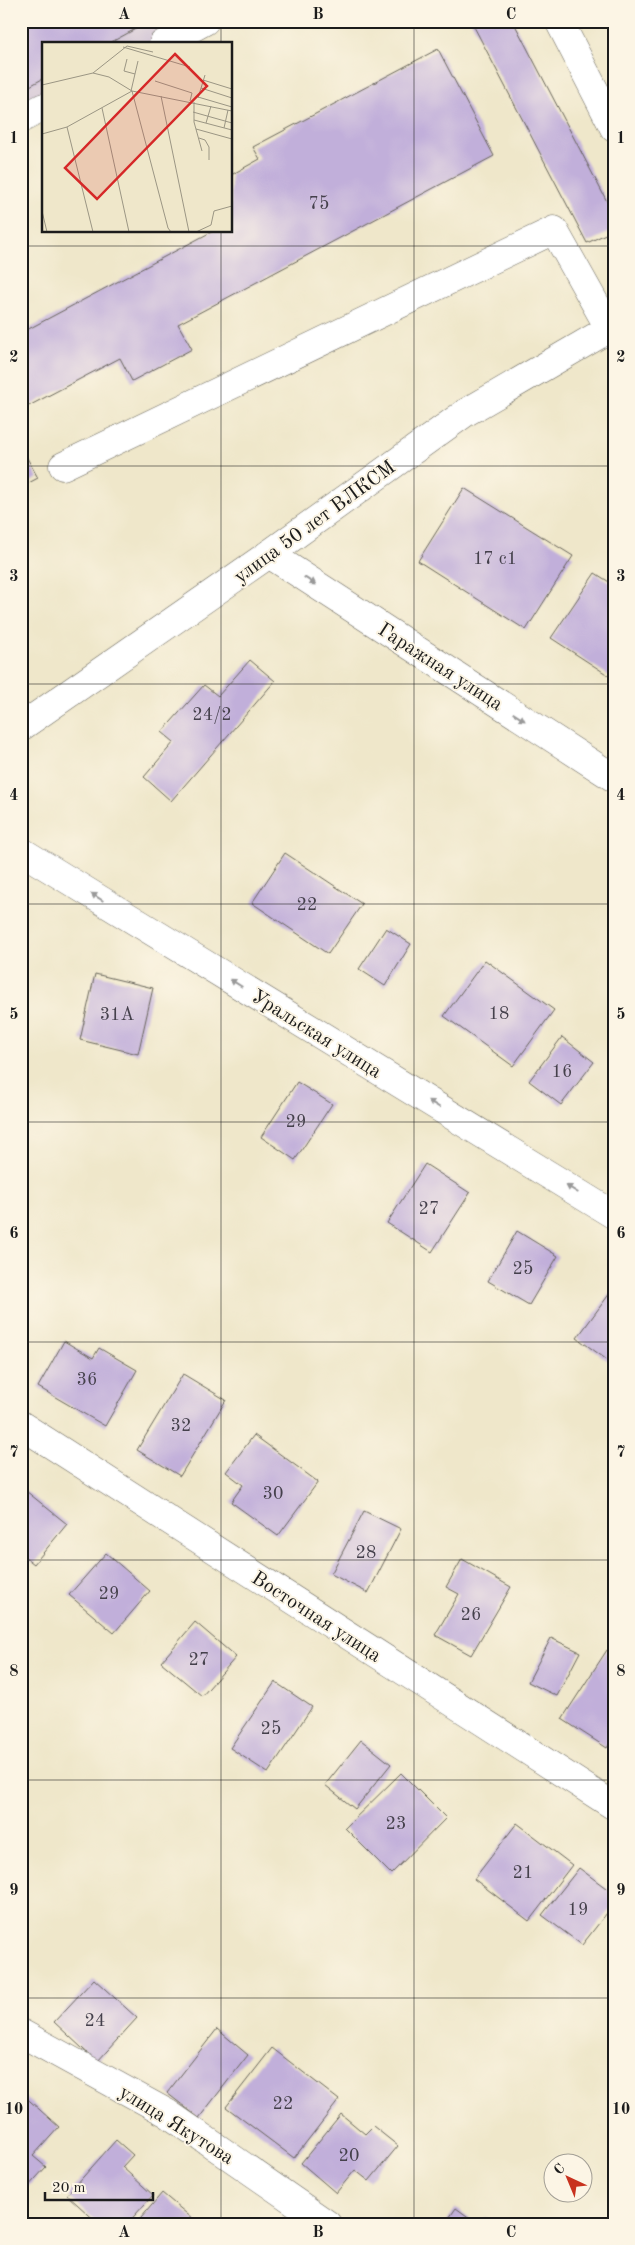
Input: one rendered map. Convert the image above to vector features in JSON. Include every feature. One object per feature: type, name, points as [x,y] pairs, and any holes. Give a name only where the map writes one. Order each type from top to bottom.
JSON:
[{"type":"street","points":[[167,42],[205,21]]},
{"type":"street","points":[[559,21],[604,86],[614,128]]},
{"type":"street","points":[[21,119],[42,108]]},
{"type":"street","points":[[63,466],[554,230],[611,327]]},
{"type":"street","name":"улица 50 лет ВЛКСМ","points":[[21,727],[269,554],[465,413],[611,327]]},
{"type":"street","name":"Гаражная улица","points":[[269,554],[614,778]]},
{"type":"street","name":"Уральская улица","points":[[21,851],[614,1215]]},
{"type":"street","name":"Восточная улица","points":[[21,1425],[614,1806]]},
{"type":"street","name":"улица Якутова","points":[[21,2033],[167,2114],[327,2224]]},
{"type":"shaded area","points":[[21,21],[212,21],[175,42],[42,42],[42,114],[21,125]]},
{"type":"building","points":[[21,21],[150,21],[112,42],[42,42],[42,79],[28,87],[21,74]]},
{"type":"building","points":[[471,21],[513,21],[614,215],[614,230],[587,243]]},
{"type":"building","points":[[438,49],[494,156],[178,324],[192,349],[132,381],[120,358],[21,410],[21,333],[211,232],[232,232],[232,174],[260,159],[253,147]]},
{"type":"building","points":[[21,447],[38,478],[21,487]]},
{"type":"building","points":[[464,488],[573,556],[526,630],[418,561]]},
{"type":"building","points":[[595,573],[614,585],[614,679],[551,638]]},
{"type":"building","points":[[250,660],[275,681],[171,801],[144,777],[174,742],[162,732],[204,685],[218,696]]},
{"type":"building","points":[[285,853],[362,904],[328,954],[252,903]]},
{"type":"building","points":[[386,928],[411,944],[385,986],[359,969]]},
{"type":"building","points":[[485,960],[554,1010],[513,1066],[444,1016]]},
{"type":"building","points":[[95,974],[153,988],[138,1054],[80,1040]]},
{"type":"building","points":[[562,1037],[594,1062],[561,1105],[529,1081]]},
{"type":"building","points":[[297,1082],[332,1104],[295,1160],[261,1137]]},
{"type":"building","points":[[425,1164],[470,1193],[432,1252],[387,1223]]},
{"type":"building","points":[[517,1231],[558,1256],[529,1305],[488,1281]]},
{"type":"building","points":[[614,1290],[614,1365],[577,1338]]},
{"type":"building","points":[[64,1341],[93,1358],[99,1348],[137,1370],[105,1426],[38,1387]]},
{"type":"building","points":[[183,1374],[226,1400],[180,1476],[137,1450]]},
{"type":"building","points":[[254,1435],[318,1482],[278,1536],[231,1502],[243,1485],[226,1472]]},
{"type":"building","points":[[21,1487],[67,1524],[34,1564],[21,1554]]},
{"type":"building","points":[[364,1511],[401,1529],[368,1593],[331,1574]]},
{"type":"building","points":[[106,1553],[150,1591],[114,1633],[69,1595]]},
{"type":"building","points":[[462,1559],[511,1587],[471,1655],[435,1635],[459,1594],[446,1587]]},
{"type":"building","points":[[195,1622],[236,1657],[202,1696],[161,1662]]},
{"type":"building","points":[[551,1638],[580,1652],[557,1696],[528,1682]]},
{"type":"building","points":[[607,1650],[614,1655],[614,1737],[607,1748],[562,1719]]},
{"type":"building","points":[[275,1682],[312,1707],[268,1773],[230,1748]]},
{"type":"building","points":[[361,1740],[391,1764],[355,1809],[325,1785]]},
{"type":"building","points":[[401,1773],[446,1818],[391,1874],[345,1828]]},
{"type":"building","points":[[517,1823],[572,1865],[529,1921],[474,1879]]},
{"type":"building","points":[[579,1868],[614,1894],[614,1904],[582,1945],[542,1915]]},
{"type":"building","points":[[94,1979],[137,2018],[97,2062],[54,2022]]},
{"type":"building","points":[[217,2029],[248,2055],[199,2118],[167,2093]]},
{"type":"building","points":[[272,2048],[339,2100],[294,2158],[226,2107]]},
{"type":"building","points":[[21,2093],[59,2127],[33,2156],[46,2167],[25,2190],[21,2186]]},
{"type":"building","points":[[341,2114],[365,2134],[373,2126],[398,2146],[369,2181],[355,2170],[336,2193],[301,2163]]},
{"type":"building","points":[[116,2140],[133,2155],[122,2167],[153,2195],[127,2224],[99,2224],[67,2195]]},
{"type":"building","points":[[162,2193],[199,2224],[136,2224]]},
{"type":"building","points":[[456,2208],[478,2224],[445,2224]]},
{"type":"building","points":[[486,2217],[494,2224],[481,2224]]}]
